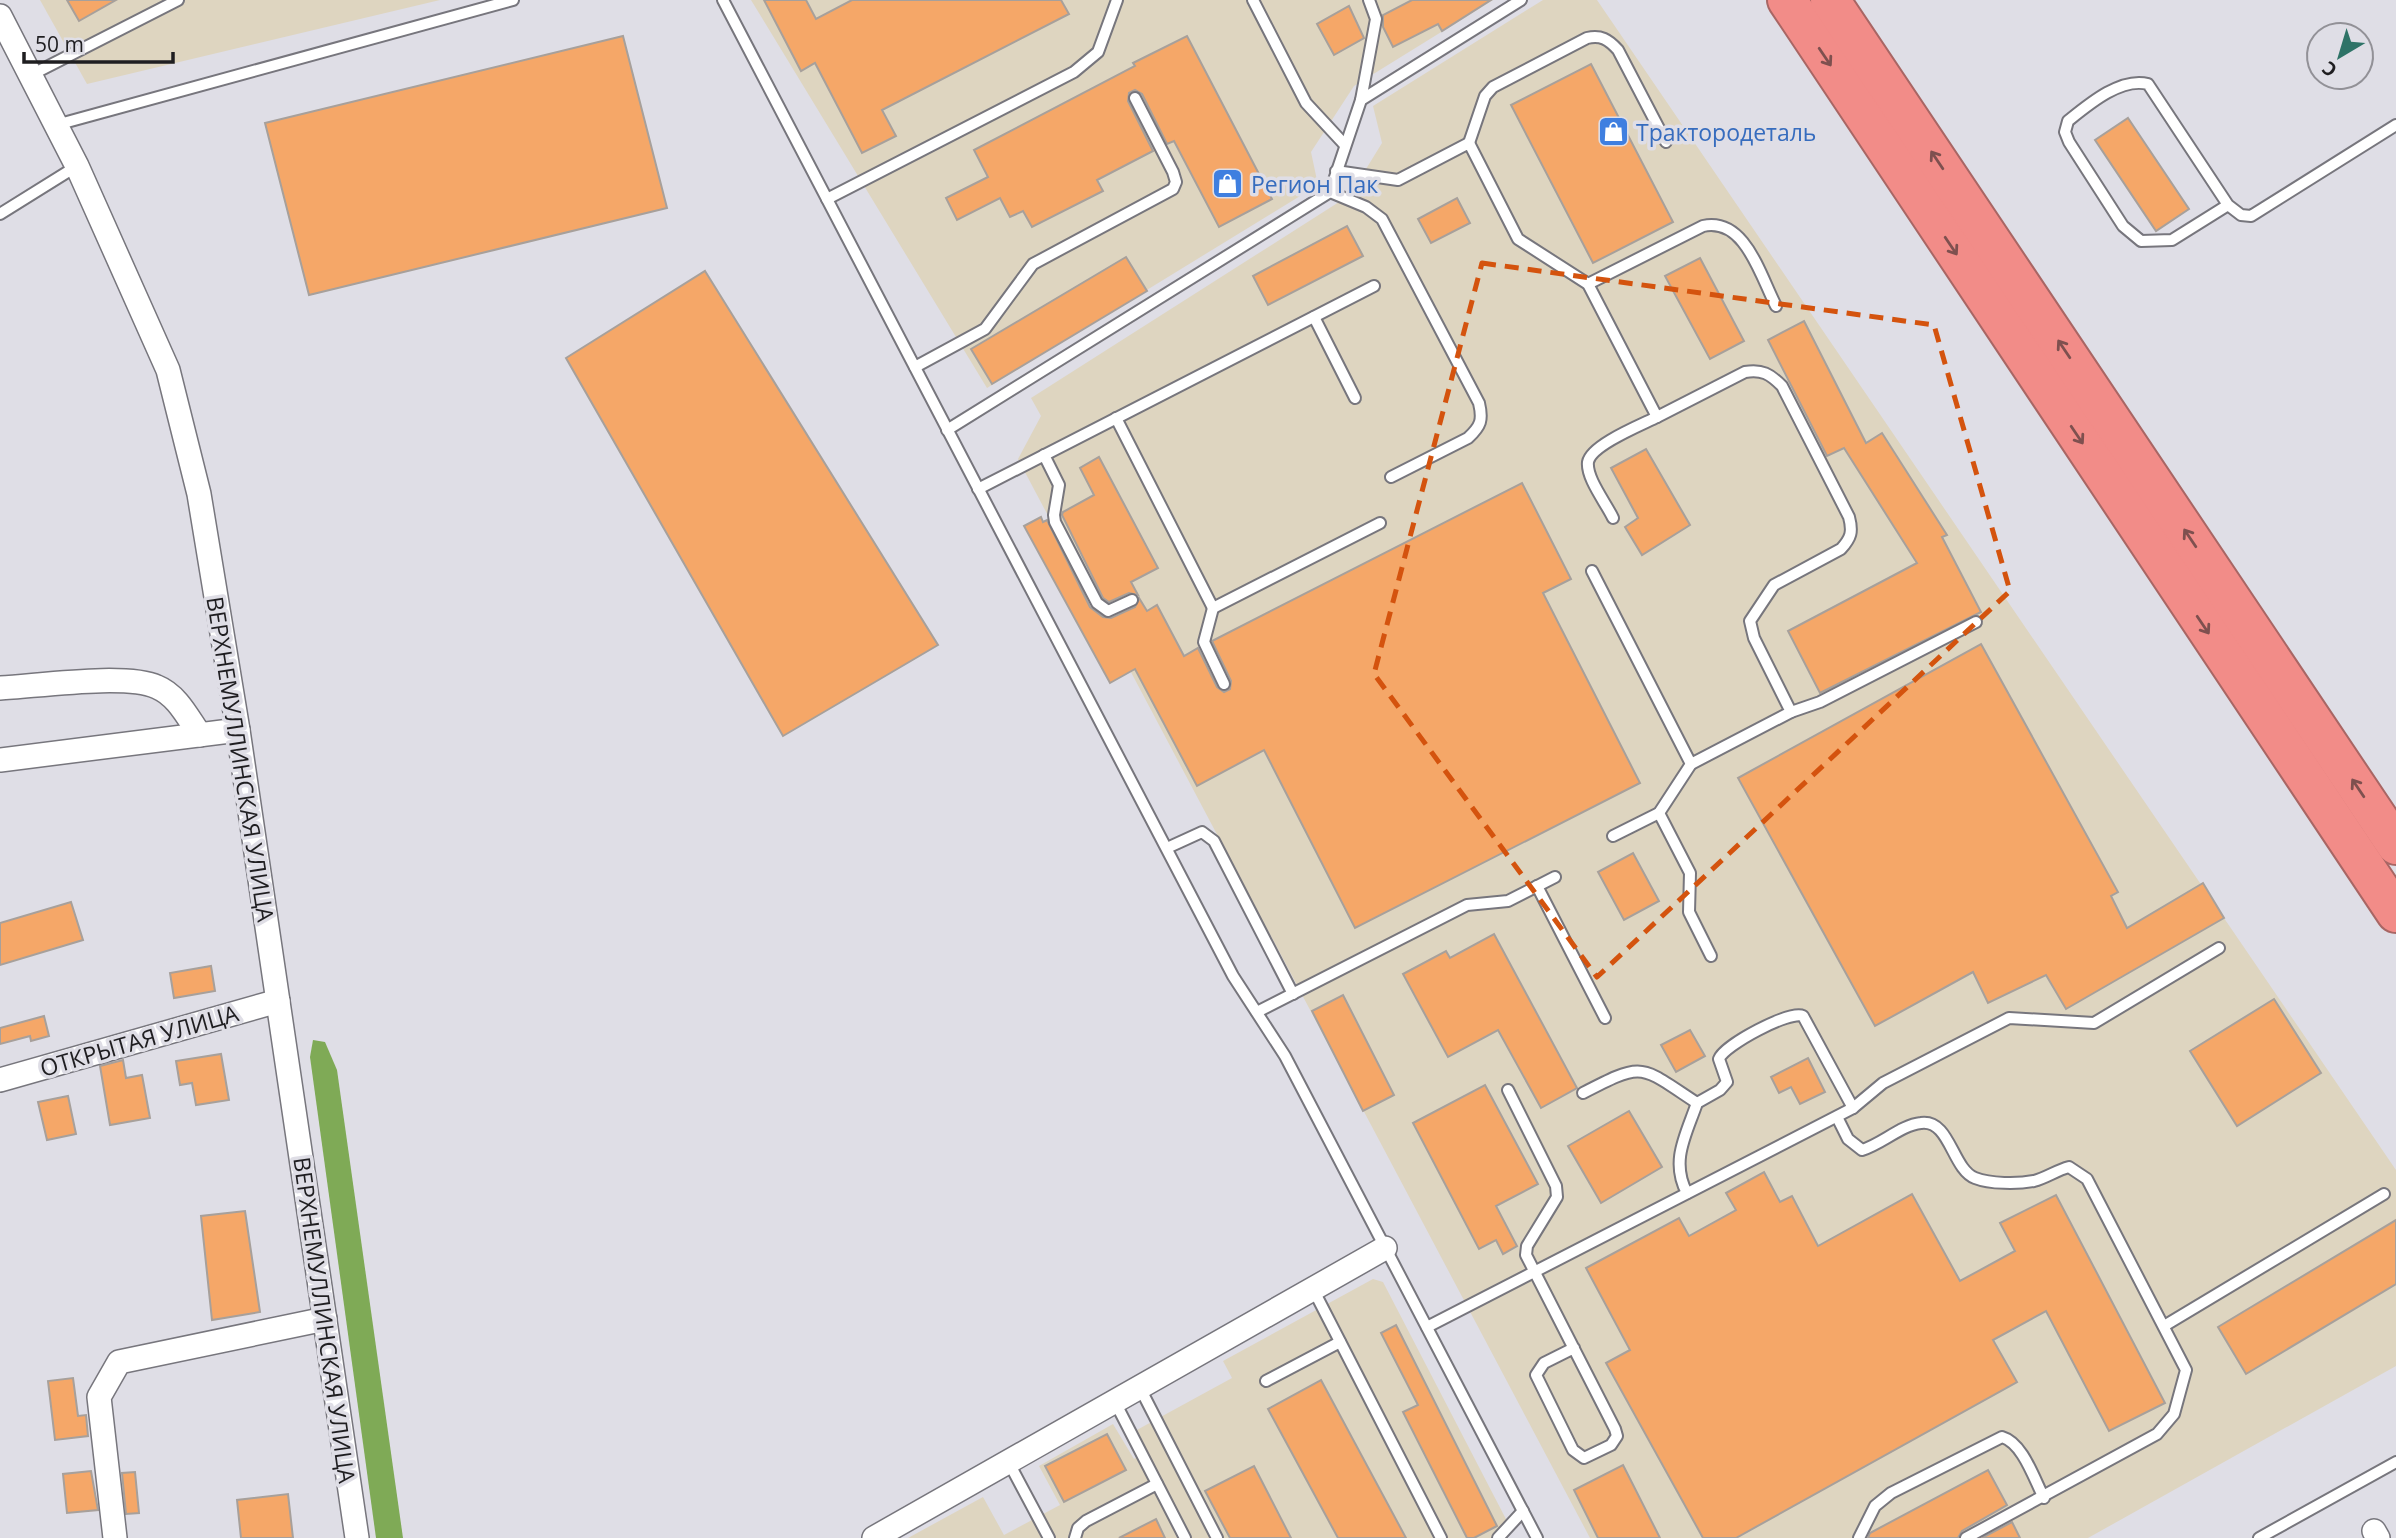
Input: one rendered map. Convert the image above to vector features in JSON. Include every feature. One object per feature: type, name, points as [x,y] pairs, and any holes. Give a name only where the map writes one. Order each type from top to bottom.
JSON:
[{"type":"highway","points":[[1787,0],[2396,913]]},
{"type":"highway","points":[[1830,0],[2396,845]]},
{"type":"street","name":"ВЕРХНЕМУЛЛИНСКАЯ УЛИЦА","points":[[0,16],[77,166],[168,370],[199,495],[238,730],[357,1538]]},
{"type":"street","points":[[0,688],[132,681],[157,687],[174,697],[200,735]]},
{"type":"street","points":[[0,760],[238,730]]},
{"type":"street","name":"ОТКРЫТАЯ УЛИЦА","points":[[0,1080],[278,1001]]},
{"type":"street","points":[[874,1538],[1385,1248]]},
{"type":"street","points":[[116,1538],[99,1398],[119,1362],[325,1319]]},
{"type":"lane","points":[[31,75],[178,0]]},
{"type":"lane","points":[[56,125],[513,0]]},
{"type":"lane","points":[[723,0],[1233,976],[1285,1056],[1537,1538]]},
{"type":"lane","points":[[827,199],[1074,72],[1098,52],[1117,0]]},
{"type":"lane","points":[[1253,0],[1306,103],[1345,145]]},
{"type":"lane","points":[[947,430],[1329,192],[1361,100],[1376,19],[1369,0]]},
{"type":"lane","points":[[1361,100],[1521,0]]},
{"type":"lane","points":[[1336,171],[1398,180],[1469,143],[1485,96],[1493,87],[1587,38],[1598,35],[1609,40],[1618,50],[1665,142]]},
{"type":"lane","points":[[2228,205],[2172,240],[2141,241],[2123,226],[2069,142],[2065,132],[2068,121],[2122,85],[2136,81],[2148,84],[2228,205],[2241,215],[2262,211],[2396,125]]},
{"type":"lane","points":[[915,367],[985,329],[1033,264],[1173,189],[1176,182],[1173,172],[1135,98]]},
{"type":"lane","points":[[1469,143],[1518,239],[1588,284],[1657,417]]},
{"type":"lane","points":[[0,214],[77,166]]},
{"type":"lane","points":[[1329,192],[1374,212],[1388,228],[1479,403],[1482,418],[1478,428],[1468,438],[1391,477]]},
{"type":"lane","points":[[1588,284],[1703,226],[1717,223],[1730,228],[1742,240],[1776,306]]},
{"type":"lane","points":[[978,489],[1374,286]]},
{"type":"lane","points":[[1314,317],[1355,398]]},
{"type":"lane","points":[[1613,518],[1588,464],[1599,447],[1745,372],[1758,370],[1771,375],[1782,386],[1849,517],[1853,530],[1849,540],[1840,549],[1774,585],[1750,621],[1754,638],[1791,712]]},
{"type":"lane","points":[[1116,418],[1213,608],[1204,642],[1224,684]]},
{"type":"lane","points":[[1044,455],[1059,485],[1055,522],[1097,603],[1108,611],[1132,600]]},
{"type":"lane","points":[[1213,608],[1380,523]]},
{"type":"lane","points":[[1592,572],[1691,764]]},
{"type":"lane","points":[[1613,836],[1659,813],[1691,764],[1976,622]]},
{"type":"lane","points":[[1659,813],[1690,873],[1689,912],[1711,956]]},
{"type":"lane","points":[[1167,848],[1194,834],[1209,834],[1293,994]]},
{"type":"lane","points":[[1257,1012],[1466,905],[1508,901],[1555,877]]},
{"type":"lane","points":[[1537,886],[1605,1018]]},
{"type":"lane","points":[[1427,1327],[1853,1108],[1883,1083],[2009,1018],[2094,1023],[2219,948]]},
{"type":"lane","points":[[1687,1194],[1677,1166],[1696,1102],[1725,1086],[1725,1074],[1719,1059],[1727,1047],[1797,1013],[1808,1022],[1853,1108]]},
{"type":"lane","points":[[1583,1093],[1633,1070],[1655,1075],[1696,1102]]},
{"type":"lane","points":[[1508,1090],[1556,1186],[1557,1197],[1527,1247],[1526,1255],[1574,1348],[1617,1436],[1611,1445],[1584,1458],[1573,1450],[1536,1375],[1545,1363],[1574,1348]]},
{"type":"lane","points":[[1836,1117],[1848,1139],[1862,1150],[1912,1125],[1923,1122],[1934,1126],[1946,1137],[1966,1173],[1975,1178],[2020,1182],[2034,1181],[2069,1167],[2079,1171],[2087,1179],[2186,1370],[2174,1414],[2167,1426],[2157,1434],[2044,1498],[1966,1538]]},
{"type":"lane","points":[[2164,1326],[2385,1194]]},
{"type":"lane","points":[[1313,1289],[1441,1538]]},
{"type":"lane","points":[[1266,1381],[1340,1342]]},
{"type":"lane","points":[[1140,1388],[1217,1538]]},
{"type":"lane","points":[[1115,1402],[1185,1538]]},
{"type":"lane","points":[[1859,1538],[1875,1506],[1891,1493],[2002,1437],[2010,1439],[2018,1448],[2044,1498]]},
{"type":"lane","points":[[2259,1538],[2396,1462]]},
{"type":"lane","points":[[1009,1463],[1049,1538]]},
{"type":"lane","points":[[1075,1538],[1078,1528],[1086,1521],[1157,1484]]},
{"type":"lane","points":[[1498,1538],[1523,1511]]},
{"type":"highlighted area","points":[[1482,263],[1934,325],[2010,591],[1597,977],[1374,674]]},
{"type":"shaded area","points":[[40,0],[440,0],[87,84]]},
{"type":"shaded area","points":[[751,0],[1493,0],[1354,86],[1311,152],[1318,185],[987,388]]},
{"type":"shaded area","points":[[1543,0],[1597,0],[2396,1170],[2396,1366],[2088,1538],[1590,1538],[1018,459],[1041,416],[1031,398],[1350,195],[1382,143],[1373,106]]},
{"type":"shaded area","points":[[1373,1279],[1383,1282],[1508,1523],[1492,1538],[908,1538],[983,1497],[1004,1535],[1060,1505],[1039,1466],[1113,1424],[1134,1459],[1146,1451],[1135,1431],[1232,1378],[1223,1361]]},
{"type":"green space","points":[[313,1040],[325,1042],[337,1070],[403,1538],[376,1538],[310,1057]]},
{"type":"building","points":[[67,0],[116,0],[79,21]]},
{"type":"building","points":[[764,0],[806,0],[816,19],[852,0],[1061,0],[1069,14],[882,110],[896,136],[862,153],[815,63],[801,71]]},
{"type":"building","points":[[1412,0],[1491,0],[1442,31],[1438,24],[1393,47],[1383,27],[1383,15]]},
{"type":"building","points":[[1349,6],[1364,38],[1334,55],[1317,24]]},
{"type":"building","points":[[623,36],[667,208],[309,295],[265,123]]},
{"type":"building","points":[[1187,36],[1272,199],[1219,227],[1174,141],[1167,144],[1142,94],[1135,90],[1129,93],[1128,101],[1153,151],[1097,180],[1103,191],[1032,227],[1023,211],[1010,217],[1000,198],[957,220],[946,198],[988,177],[974,150]]},
{"type":"building","points":[[1591,64],[1673,222],[1593,263],[1511,105]]},
{"type":"building","points":[[2128,118],[2189,209],[2156,231],[2095,140]]},
{"type":"building","points":[[1457,198],[1470,223],[1431,243],[1418,219]]},
{"type":"building","points":[[1347,226],[1363,256],[1268,305],[1253,276]]},
{"type":"building","points":[[1126,257],[1147,291],[992,384],[971,349]]},
{"type":"building","points":[[1700,258],[1744,341],[1710,359],[1665,276]]},
{"type":"building","points":[[705,271],[938,645],[783,736],[566,358]]},
{"type":"building","points":[[1804,321],[1866,443],[1882,433],[1947,535],[1942,537],[1981,612],[1820,693],[1788,631],[1917,563],[1844,448],[1827,456],[1768,340]]},
{"type":"building","points":[[1646,449],[1690,525],[1642,555],[1625,527],[1638,518],[1611,468]]},
{"type":"building","points":[[1099,457],[1158,568],[1131,582],[1138,595],[1129,593],[1109,602],[1103,598],[1062,515],[1094,495],[1080,468]]},
{"type":"building","points":[[1522,483],[1571,579],[1543,593],[1640,783],[1355,928],[1264,750],[1197,786],[1135,669],[1110,683],[1024,526],[1041,517],[1043,522],[1047,520],[1090,607],[1103,617],[1111,618],[1135,607],[1139,598],[1147,611],[1157,605],[1184,656],[1198,648],[1217,687],[1224,692],[1230,689],[1231,681],[1212,641]]},
{"type":"building","points":[[1981,644],[2118,892],[2111,896],[2127,928],[2203,883],[2224,918],[2066,1009],[2046,975],[1988,1003],[1973,972],[1875,1026],[1738,778]]},
{"type":"building","points":[[1633,853],[1659,901],[1624,920],[1598,872]]},
{"type":"building","points":[[71,902],[83,940],[0,965],[0,923]]},
{"type":"building","points":[[1494,934],[1577,1088],[1541,1108],[1498,1030],[1448,1057],[1403,974],[1446,951],[1450,958]]},
{"type":"building","points":[[211,966],[215,991],[174,998],[170,973]]},
{"type":"building","points":[[1343,995],[1394,1095],[1363,1111],[1312,1011]]},
{"type":"building","points":[[2274,999],[2321,1073],[2237,1126],[2190,1051]]},
{"type":"building","points":[[44,1016],[49,1036],[31,1041],[30,1036],[0,1044],[0,1028]]},
{"type":"building","points":[[1690,1030],[1705,1056],[1676,1072],[1661,1045]]},
{"type":"building","points":[[221,1054],[229,1100],[196,1105],[192,1083],[180,1085],[176,1061]]},
{"type":"building","points":[[1808,1058],[1825,1092],[1800,1104],[1791,1087],[1779,1093],[1771,1077]]},
{"type":"building","points":[[123,1060],[126,1078],[142,1075],[150,1118],[110,1125],[100,1066]]},
{"type":"building","points":[[1485,1085],[1538,1184],[1496,1206],[1517,1246],[1503,1254],[1496,1240],[1479,1249],[1413,1123]]},
{"type":"building","points":[[68,1096],[76,1134],[47,1140],[38,1102]]},
{"type":"building","points":[[1629,1111],[1662,1167],[1601,1203],[1568,1146]]},
{"type":"building","points":[[1764,1172],[1780,1202],[1792,1196],[1818,1246],[1912,1194],[1960,1281],[2015,1251],[2000,1223],[2056,1195],[2165,1403],[2109,1431],[2046,1311],[1993,1340],[2017,1382],[1736,1538],[1703,1538],[1606,1363],[1630,1350],[1586,1268],[1679,1218],[1689,1236],[1736,1210],[1726,1193]]},
{"type":"building","points":[[245,1211],[260,1312],[212,1320],[201,1216]]},
{"type":"building","points":[[2396,1220],[2396,1284],[2246,1374],[2218,1327]]},
{"type":"building","points":[[1396,1325],[1497,1526],[1474,1538],[1467,1538],[1403,1412],[1418,1405],[1381,1333]]},
{"type":"building","points":[[73,1378],[78,1416],[86,1415],[88,1436],[55,1440],[48,1381]]},
{"type":"building","points":[[1321,1380],[1406,1538],[1338,1538],[1268,1409]]},
{"type":"building","points":[[1107,1434],[1126,1470],[1064,1502],[1045,1466]]},
{"type":"building","points":[[1623,1465],[1660,1538],[1598,1538],[1574,1490]]},
{"type":"building","points":[[1254,1466],[1291,1538],[1230,1538],[1205,1491]]},
{"type":"building","points":[[1988,1470],[2007,1505],[1962,1531],[1958,1538],[1868,1538],[1870,1533]]},
{"type":"building","points":[[91,1471],[98,1510],[67,1513],[63,1474]]},
{"type":"building","points":[[135,1472],[139,1513],[126,1514],[122,1473]]},
{"type":"building","points":[[288,1494],[293,1538],[241,1538],[237,1500]]},
{"type":"building","points":[[1156,1519],[1165,1538],[1119,1538]]},
{"type":"building","points":[[2012,1522],[2020,1538],[1982,1538]]},
{"type":"place","name":"Трактородеталь","points":[[1613,132]]},
{"type":"place","name":"Регион Пак","points":[[1228,184]]}]
